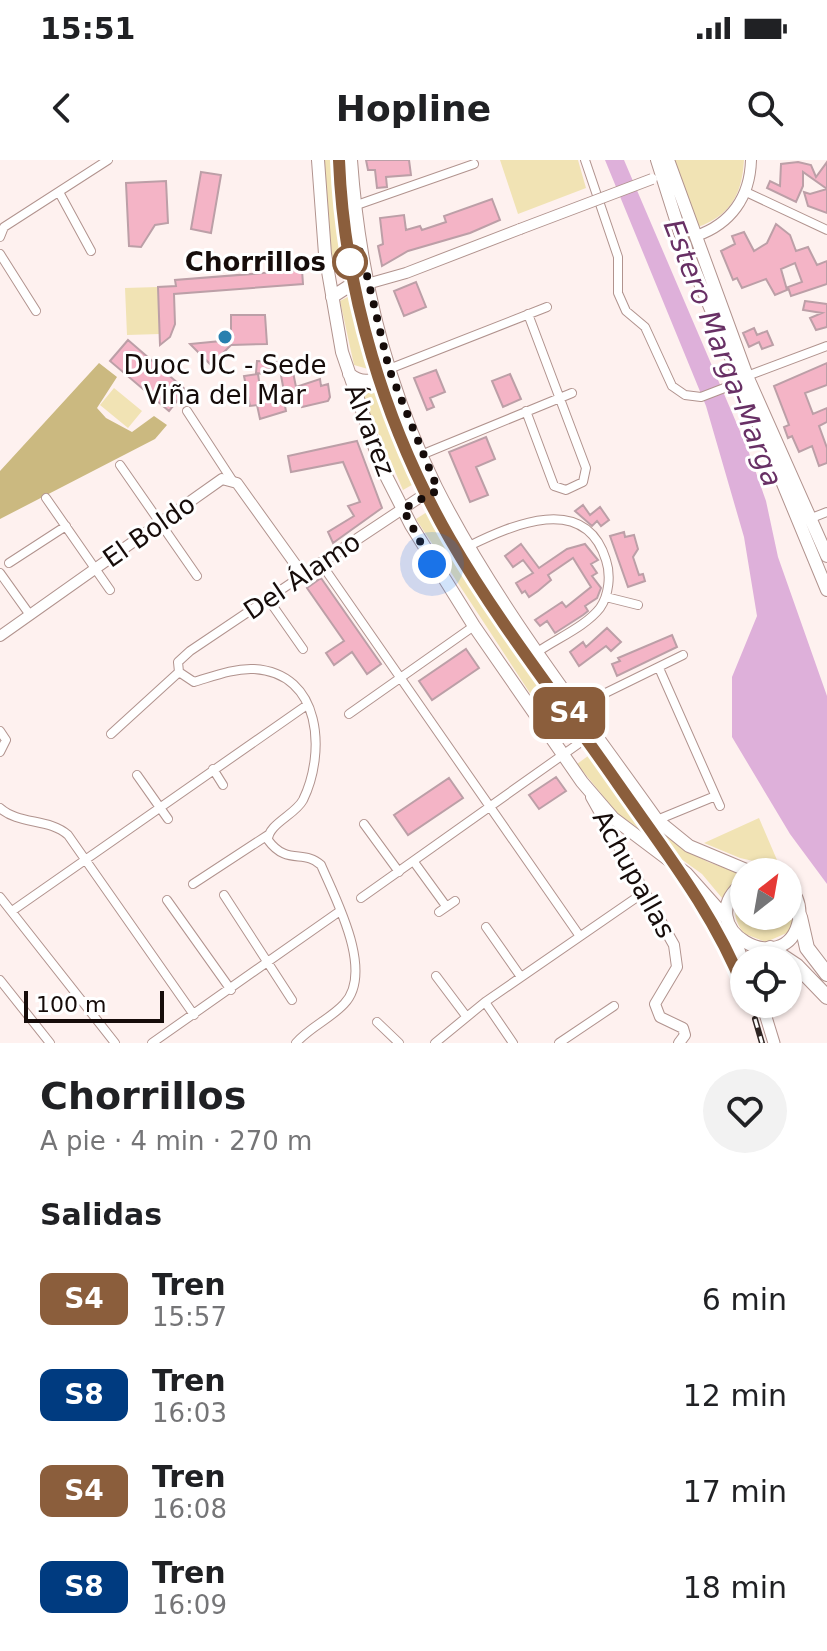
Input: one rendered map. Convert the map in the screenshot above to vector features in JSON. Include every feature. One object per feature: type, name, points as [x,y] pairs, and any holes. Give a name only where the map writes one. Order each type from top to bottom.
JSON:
[{"type":"highway","points":[[802,926],[807,948],[827,974]]},
{"type":"highway","points":[[802,975],[827,997]]},
{"type":"highway","points":[[802,979],[812,981]]},
{"type":"main road","name":"Álvarez","points":[[318,160],[332,297],[349,374],[376,455],[432,564],[580,778],[613,818],[686,873],[727,919],[733,933]]},
{"type":"main road","points":[[351,160],[354,206],[367,284],[389,369],[421,455],[438,490],[469,546],[657,820],[689,846],[730,863]]},
{"type":"main road","points":[[657,160],[696,236],[744,379],[798,524],[827,590]]},
{"type":"main road","points":[[664,172],[683,242],[827,556]]},
{"type":"main road","points":[[669,196],[696,236]]},
{"type":"main road","points":[[332,297],[346,288],[367,284]]},
{"type":"main road","points":[[349,374],[360,381],[369,381],[389,369]]},
{"type":"main road","points":[[727,919],[730,898]]},
{"type":"main road","points":[[778,946],[788,939],[793,930]]},
{"type":"main road","points":[[733,933],[750,946]]},
{"type":"main road","points":[[733,933],[738,946]]},
{"type":"main road","points":[[767,1018],[774,1043]]},
{"type":"street","points":[[0,237],[2,224],[60,194],[108,160]]},
{"type":"street","points":[[585,160],[618,257],[618,293],[626,311],[645,327],[672,386],[685,395],[701,397],[827,346]]},
{"type":"street","points":[[696,236],[716,228],[730,216],[746,192],[751,160]]},
{"type":"street","points":[[354,206],[474,164]]},
{"type":"street","points":[[367,284],[406,273],[664,172]]},
{"type":"street","points":[[746,192],[827,230]]},
{"type":"street","points":[[60,194],[91,251]]},
{"type":"street","points":[[0,254],[36,311]]},
{"type":"street","points":[[389,369],[547,307]]},
{"type":"street","points":[[526,411],[554,486],[566,490],[583,482],[588,473],[528,314]]},
{"type":"street","points":[[421,455],[572,393]]},
{"type":"street","points":[[187,411],[232,480],[303,575]]},
{"type":"street","points":[[120,465],[162,521],[197,576]]},
{"type":"street","name":"El Boldo","points":[[0,636],[222,479],[232,480]]},
{"type":"street","name":"Del Álamo","points":[[111,734],[179,672],[183,656],[320,562],[438,490]]},
{"type":"street","points":[[46,498],[110,590]]},
{"type":"street","points":[[798,524],[827,512]]},
{"type":"street","points":[[469,546],[521,522],[543,519],[578,525],[591,534],[603,551],[609,570],[606,597],[599,610],[539,651]]},
{"type":"street","points":[[9,563],[66,526]]},
{"type":"street","points":[[320,562],[492,805],[579,935]]},
{"type":"street","points":[[0,573],[30,615]]},
{"type":"street","points":[[606,597],[638,605]]},
{"type":"street","points":[[268,599],[303,649]]},
{"type":"street","points":[[349,714],[474,626]]},
{"type":"street","points":[[577,707],[683,655]]},
{"type":"street","points":[[659,668],[713,797],[720,806]]},
{"type":"street","points":[[179,672],[194,682],[236,670],[270,672],[292,685],[307,705],[317,729],[318,745],[310,784],[294,812],[268,835],[193,884]]},
{"type":"street","points":[[12,911],[86,856],[307,705]]},
{"type":"street","points":[[0,731],[6,740],[0,752]]},
{"type":"street","points":[[361,898],[564,757],[595,732]]},
{"type":"street","points":[[213,769],[223,785]]},
{"type":"street","points":[[137,775],[168,819]]},
{"type":"street","name":"Achupallas","points":[[580,778],[646,891],[677,956],[675,972],[655,1004],[660,1017],[683,1028],[685,1035],[679,1043]]},
{"type":"street","points":[[657,820],[713,797]]},
{"type":"street","points":[[0,808],[16,817],[57,827],[86,856],[194,1015]]},
{"type":"street","points":[[364,824],[399,872]]},
{"type":"street","points":[[268,835],[271,844],[283,855],[317,861],[354,951],[354,989],[343,1006],[296,1043]]},
{"type":"street","points":[[414,862],[443,909],[455,901]]},
{"type":"street","points":[[435,1043],[485,1002],[646,891]]},
{"type":"street","points":[[224,895],[292,1000]]},
{"type":"street","points":[[0,897],[115,1043]]},
{"type":"street","points":[[167,900],[231,990]]},
{"type":"street","points":[[152,1043],[268,965],[340,911]]},
{"type":"street","points":[[484,928],[521,977]]},
{"type":"street","points":[[436,976],[466,1016]]},
{"type":"street","points":[[0,980],[50,1043]]},
{"type":"street","points":[[485,1002],[513,1043]]},
{"type":"street","points":[[559,1043],[614,1006]]},
{"type":"street","points":[[377,1022],[399,1043]]},
{"type":"shaded area","points":[[323,160],[345,160],[354,263],[333,267]]},
{"type":"shaded area","points":[[500,160],[578,160],[586,188],[518,214]]},
{"type":"shaded area","points":[[605,160],[624,160],[748,450],[766,501],[778,557],[827,696],[827,884],[790,834],[732,737],[732,677],[757,616],[744,537],[706,406]]},
{"type":"shaded area","points":[[674,160],[744,160],[741,183],[733,202],[719,216],[698,227]]},
{"type":"shaded area","points":[[158,287],[160,334],[127,335],[125,288]]},
{"type":"shaded area","points":[[355,293],[363,296],[380,356],[378,363],[368,369],[354,365],[340,301]]},
{"type":"shaded area","points":[[99,363],[117,377],[97,408],[106,418],[132,432],[154,416],[167,425],[155,439],[0,519],[0,471]]},
{"type":"shaded area","points":[[388,383],[424,478],[403,490],[361,393]]},
{"type":"shaded area","points":[[114,388],[142,411],[128,428],[100,405]]},
{"type":"shaded area","points":[[438,505],[464,552],[582,724],[560,739],[416,519]]},
{"type":"shaded area","points":[[599,748],[679,846],[730,870],[730,886],[722,898],[702,874],[617,813],[577,764]]},
{"type":"shaded area","points":[[759,818],[776,858],[740,858],[704,843]]},
{"type":"shaded area","points":[[742,930],[790,930],[766,942],[745,934]]},
{"type":"building","points":[[366,160],[409,160],[411,175],[386,177],[387,187],[377,188],[375,170],[368,170]]},
{"type":"building","points":[[798,162],[811,165],[816,177],[827,162],[827,189],[803,172],[803,186],[796,202],[767,188],[770,181],[780,186],[781,164]]},
{"type":"building","points":[[201,172],[221,175],[211,233],[191,229]]},
{"type":"building","points":[[166,181],[168,223],[155,225],[141,247],[129,246],[126,183]]},
{"type":"building","points":[[827,189],[827,213],[808,206],[804,192],[810,194]]},
{"type":"building","points":[[492,199],[500,220],[470,233],[408,251],[382,266],[378,246],[383,244],[380,218],[404,215],[406,230],[420,226],[422,230],[446,222],[444,216]]},
{"type":"building","points":[[776,224],[790,235],[796,251],[808,247],[817,265],[827,261],[827,284],[791,296],[788,287],[802,282],[795,263],[781,269],[787,290],[775,295],[766,279],[742,288],[737,278],[733,280],[721,251],[735,244],[732,236],[744,232],[754,251],[767,243]]},
{"type":"building","points":[[302,270],[303,284],[174,294],[175,324],[170,337],[160,345],[158,287],[176,286],[175,280]]},
{"type":"building","points":[[416,282],[426,307],[404,316],[394,291]]},
{"type":"building","points":[[805,301],[827,304],[827,327],[816,330],[810,318],[822,313],[803,310]]},
{"type":"building","points":[[231,315],[265,315],[267,344],[231,345],[211,365],[190,344],[231,340]]},
{"type":"building","points":[[754,328],[757,335],[767,331],[773,345],[762,349],[759,342],[749,347],[743,333]]},
{"type":"building","points":[[128,340],[186,390],[169,411],[110,361]]},
{"type":"building","points":[[257,361],[287,363],[287,367],[292,367],[296,387],[320,379],[321,386],[328,384],[328,401],[302,407],[299,395],[285,397],[280,370],[264,369],[264,374],[256,373]]},
{"type":"building","points":[[827,363],[827,385],[805,393],[813,414],[827,408],[827,422],[819,426],[827,448],[827,463],[819,466],[812,446],[799,452],[792,436],[788,438],[784,427],[789,425],[774,386]]},
{"type":"building","points":[[436,370],[445,392],[430,398],[434,407],[427,410],[414,378]]},
{"type":"building","points":[[258,374],[262,401],[283,396],[286,411],[260,419],[257,405],[250,406],[244,376]]},
{"type":"building","points":[[510,374],[521,399],[503,407],[492,381]]},
{"type":"building","points":[[486,437],[495,459],[476,467],[488,495],[470,502],[449,452]]},
{"type":"building","points":[[357,441],[382,508],[333,543],[328,532],[354,516],[348,506],[360,502],[343,462],[291,472],[288,456]]},
{"type":"building","points":[[583,505],[590,515],[600,507],[609,520],[601,526],[597,521],[592,526],[575,511]]},
{"type":"building","points":[[624,532],[625,537],[634,535],[638,549],[633,557],[639,575],[643,574],[645,581],[628,587],[610,536]]},
{"type":"building","points":[[521,544],[539,568],[567,549],[585,544],[598,560],[591,564],[597,573],[592,576],[601,588],[597,598],[585,606],[588,611],[555,633],[547,621],[540,626],[535,620],[562,602],[566,607],[591,587],[573,558],[548,575],[551,580],[538,591],[529,597],[525,591],[522,593],[516,583],[533,573],[523,560],[513,567],[505,556]]},
{"type":"building","points":[[321,578],[381,664],[367,674],[352,652],[334,665],[326,653],[344,641],[307,588]]},
{"type":"building","points":[[607,628],[621,642],[611,651],[606,646],[579,666],[570,652],[583,642],[586,647]]},
{"type":"building","points":[[672,635],[677,647],[617,676],[612,664],[620,661],[618,658]]},
{"type":"building","points":[[466,649],[479,668],[432,700],[419,681]]},
{"type":"building","points":[[556,777],[566,791],[539,809],[529,795]]},
{"type":"building","points":[[449,778],[463,798],[408,835],[394,815]]},
{"type":"railway","points":[[755,1019],[762,1043]]},
{"type":"train","name":"S4","points":[[339,160],[345,234],[369,340],[406,448],[433,507],[474,576],[707,912],[730,956]]},
{"type":"place","name":"Chorrillos","points":[[350,262]]},
{"type":"place","name":"Duoc UC - Sede Viña del Mar","points":[[225,337]]},
{"type":"route","points":[[350,262],[361,250],[389,369],[421,455],[438,490],[428,492],[403,509],[432,564]]},
{"type":"water label","name":"Estero Marga-Marga","points":[[723,353]]}]
